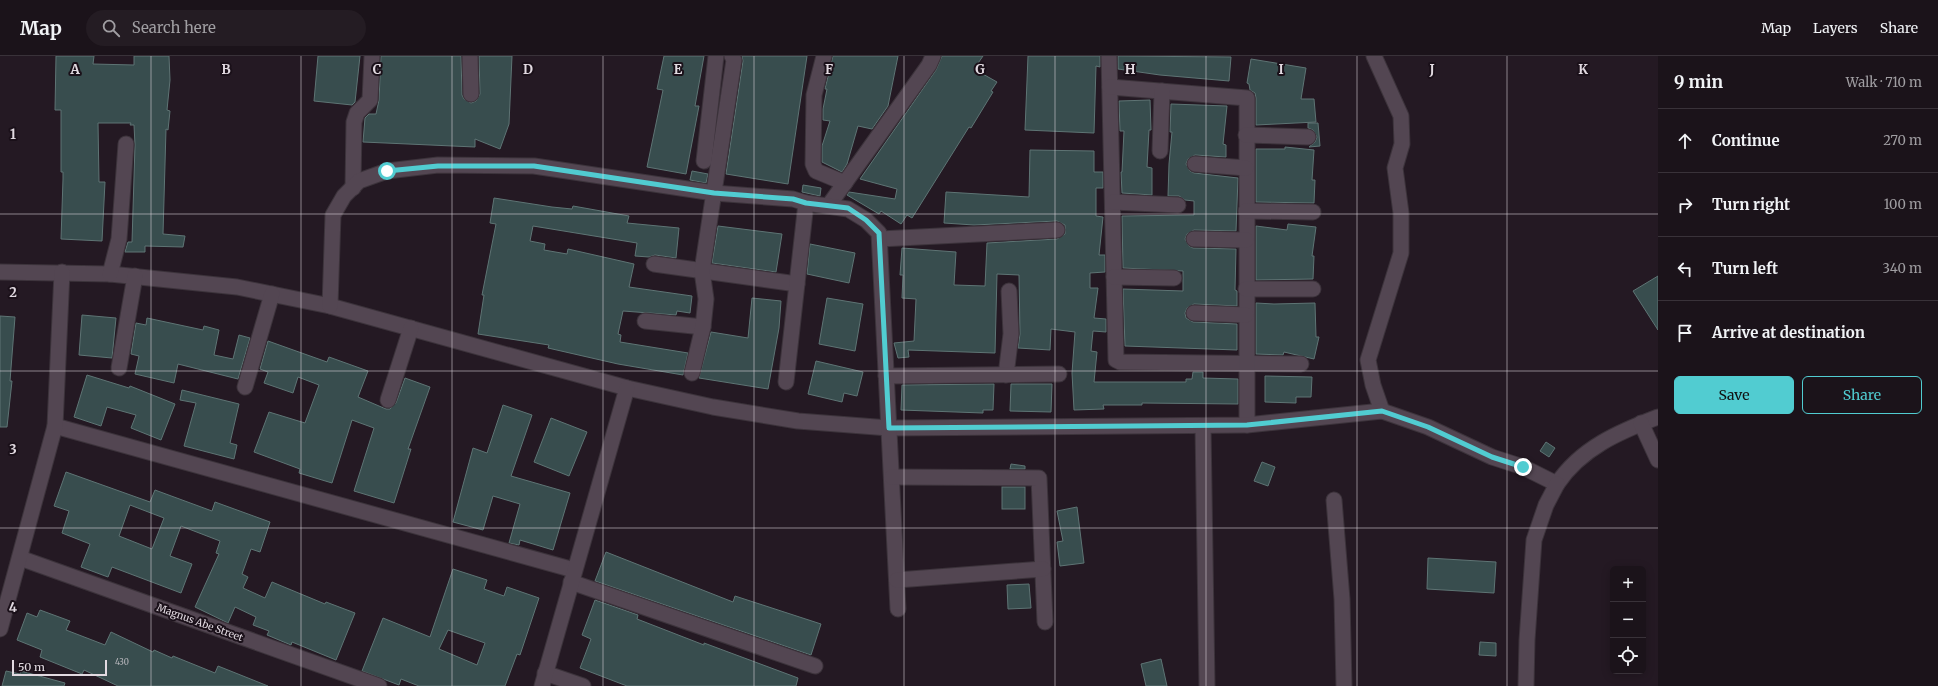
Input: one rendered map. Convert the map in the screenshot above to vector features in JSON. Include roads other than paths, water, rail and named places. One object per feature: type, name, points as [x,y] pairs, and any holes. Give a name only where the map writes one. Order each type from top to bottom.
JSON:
[{"type":"street","points":[[353,188],[354,122],[357,113],[370,100],[372,56]]},
{"type":"street","points":[[470,56],[471,94]]},
{"type":"street","points":[[704,161],[716,56]]},
{"type":"street","points":[[692,372],[703,327],[706,299],[702,271],[734,60],[732,56]]},
{"type":"street","points":[[824,56],[814,96],[813,164],[816,172],[845,183]]},
{"type":"street","points":[[829,205],[929,65],[933,56]]},
{"type":"street","points":[[1109,56],[1116,360],[1120,362],[1301,364]]},
{"type":"street","points":[[1374,56],[1401,116],[1402,144],[1395,168],[1401,213],[1401,253],[1368,360],[1373,385],[1382,411]]},
{"type":"street","points":[[1110,87],[1247,98],[1247,425]]},
{"type":"street","points":[[1160,151],[1162,91]]},
{"type":"street","points":[[1246,135],[1308,137]]},
{"type":"street","points":[[110,274],[119,239],[126,144]]},
{"type":"street","points":[[1195,164],[1246,168]]},
{"type":"street","points":[[330,306],[333,215],[344,196],[359,181],[394,170],[438,166],[534,166],[714,193],[793,199],[806,203],[848,208],[866,220],[879,233],[880,239],[898,610]]},
{"type":"street","points":[[1113,202],[1178,205]]},
{"type":"street","points":[[786,382],[806,203]]},
{"type":"street","points":[[1246,211],[1313,212]]},
{"type":"street","points":[[880,239],[1057,230]]},
{"type":"street","points":[[1194,239],[1246,240]]},
{"type":"street","points":[[654,264],[797,284]]},
{"type":"street","points":[[0,272],[110,274],[237,287],[330,306],[627,388],[713,407],[798,420],[889,428],[1202,426],[1247,425],[1382,411],[1428,427],[1492,457],[1523,467],[1557,484]]},
{"type":"street","points":[[0,629],[55,426],[62,272]]},
{"type":"street","points":[[119,368],[135,276]]},
{"type":"street","points":[[1114,277],[1174,278]]},
{"type":"street","points":[[1246,289],[1313,290]]},
{"type":"street","points":[[1006,374],[1011,334],[1009,291]]},
{"type":"street","points":[[245,387],[272,294]]},
{"type":"street","points":[[1194,313],[1246,315]]},
{"type":"street","points":[[645,321],[703,327]]},
{"type":"street","points":[[388,400],[410,328]]},
{"type":"street","points":[[886,376],[1058,374]]},
{"type":"street","points":[[583,686],[544,680],[572,576],[627,388]]},
{"type":"street","points":[[1526,686],[1527,640],[1534,540],[1546,505],[1557,484],[1567,470],[1585,452],[1621,431],[1658,416]]},
{"type":"street","points":[[1641,423],[1658,460]]},
{"type":"street","points":[[55,426],[572,576],[815,666]]},
{"type":"street","points":[[1202,426],[1207,686]]},
{"type":"street","points":[[892,477],[1039,478],[1045,622]]},
{"type":"street","points":[[1334,500],[1342,599],[1344,686]]},
{"type":"street","name":"Magnus Abe Street","points":[[20,558],[379,686]]},
{"type":"street","points":[[897,580],[1043,569]]}]
